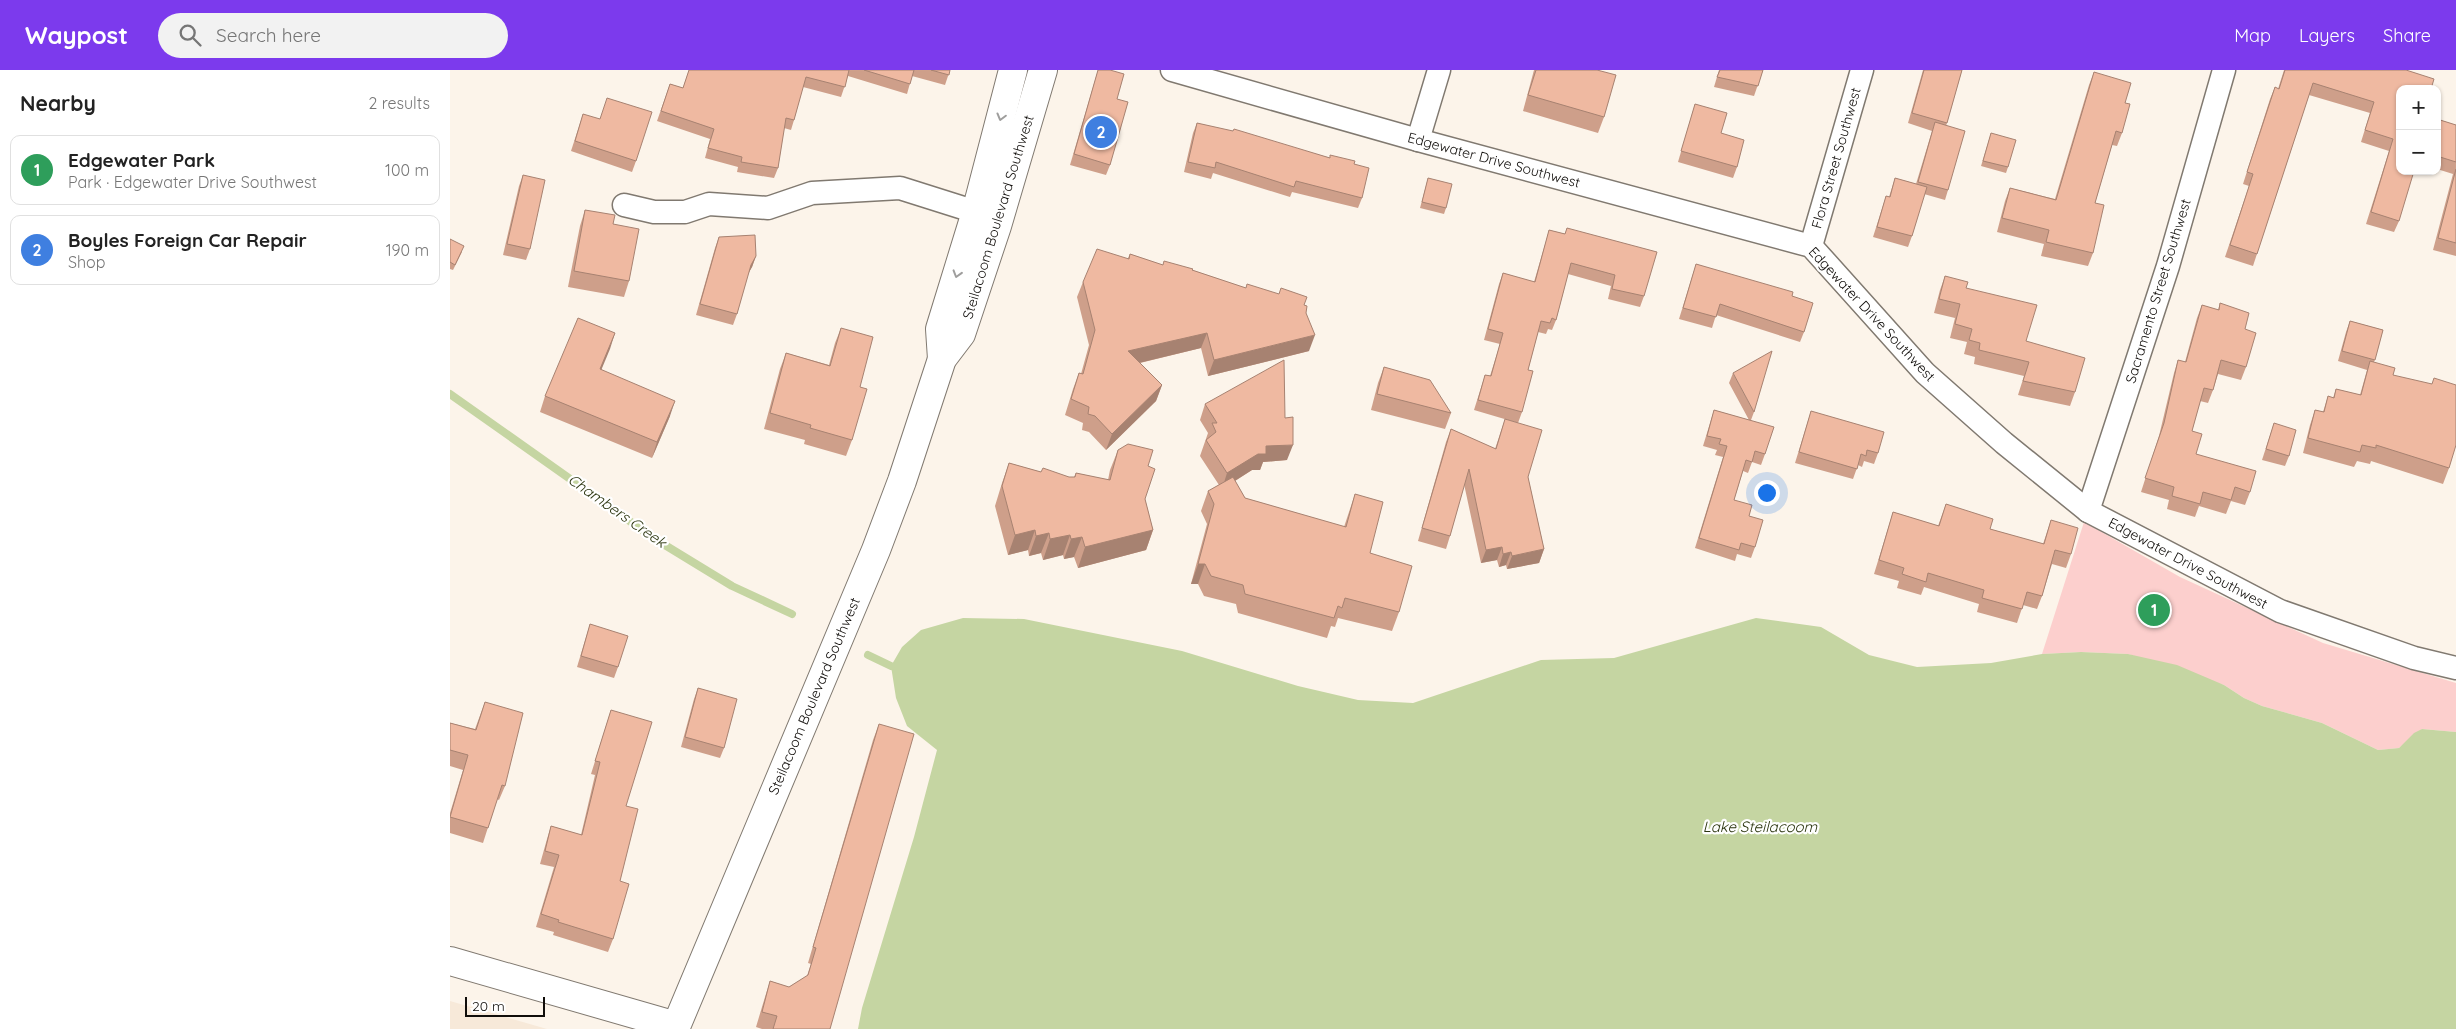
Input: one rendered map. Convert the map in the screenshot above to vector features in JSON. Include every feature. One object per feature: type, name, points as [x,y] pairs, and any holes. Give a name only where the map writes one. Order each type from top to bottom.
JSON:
[{"type":"main road","name":"Steilacoom Boulevard Southwest","points":[[942,359],[940,329],[976,212],[1013,70]]},
{"type":"main road","name":"Steilacoom Boulevard Southwest","points":[[675,1028],[876,550],[902,481],[942,359],[961,334],[997,226],[1043,70]]},
{"type":"main road","points":[[450,961],[675,1028]]},
{"type":"street","name":"Edgewater Drive Southwest","points":[[1172,70],[1418,140],[1811,246],[1925,373],[2004,443],[2088,511],[2280,611],[2414,658],[2456,668]]},
{"type":"street","points":[[1418,140],[1440,70]]},
{"type":"street","name":"Flora Street Southwest","points":[[1811,246],[1862,70]]},
{"type":"street","name":"Sacramento Street Southwest","points":[[2088,511],[2168,266],[2224,70]]},
{"type":"street","points":[[624,205],[654,212],[685,212],[708,204],[768,208],[812,193],[900,188],[976,212]]},
{"type":"shaded area","points":[[2084,522],[2180,577],[2323,643],[2456,683],[2456,732],[2422,729],[2399,748],[2378,750],[2322,723],[2262,706],[2244,698],[2224,685],[2128,654],[2081,652],[2042,654]]},
{"type":"shaded area","points":[[450,1001],[547,1029],[450,1029]]},
{"type":"water","name":"Lake Steilacoom","points":[[963,618],[1024,619],[1182,651],[1298,686],[1358,700],[1413,703],[1541,660],[1614,658],[1756,618],[1821,627],[1869,655],[1917,667],[1991,663],[2042,654],[2081,652],[2128,654],[2177,665],[2224,685],[2244,698],[2262,706],[2322,723],[2378,750],[2399,748],[2414,733],[2422,729],[2456,732],[2456,1029],[858,1029],[862,1008],[914,837],[937,750],[907,726],[896,698],[891,666],[902,647],[921,630]]},
{"type":"building","points":[[689,70],[849,70],[845,87],[806,77],[794,120],[786,118],[778,168],[741,162],[742,157],[708,148],[714,129],[661,111],[670,84],[683,88]]},
{"type":"building","points":[[864,70],[914,70],[910,84]]},
{"type":"building","points":[[931,70],[950,70],[949,75]]},
{"type":"building","points":[[1098,70],[1110,70],[1124,74],[1117,99],[1128,102],[1110,165],[1074,154]]},
{"type":"building","points":[[1536,70],[1597,70],[1616,75],[1604,117],[1528,95]]},
{"type":"building","points":[[1720,70],[1763,70],[1758,86],[1717,77]]},
{"type":"building","points":[[1924,70],[1962,70],[1947,123],[1912,113]]},
{"type":"building","points":[[2285,70],[2406,70],[2434,79],[2432,85],[2396,85],[2396,175],[2413,175],[2399,221],[2371,212],[2393,139],[2365,130],[2374,102],[2313,83],[2257,254],[2230,245],[2253,174],[2247,172],[2275,87],[2279,89]]},
{"type":"building","points":[[2094,72],[2131,83],[2125,103],[2130,104],[2122,133],[2116,131],[2095,203],[2104,205],[2093,253],[2046,242],[2049,230],[2002,218],[2010,188],[2056,200]]},
{"type":"building","points":[[607,98],[652,112],[636,161],[575,141],[583,114],[600,119]]},
{"type":"building","points":[[1695,104],[1727,113],[1721,133],[1744,140],[1737,167],[1681,151]]},
{"type":"building","points":[[2441,120],[2456,125],[2456,162],[2441,157]]},
{"type":"building","points":[[1935,122],[1965,131],[1948,190],[1918,182]]},
{"type":"building","points":[[1197,123],[1233,131],[1234,129],[1330,158],[1330,155],[1355,161],[1354,164],[1369,168],[1362,198],[1296,181],[1294,187],[1216,162],[1215,168],[1188,162]]},
{"type":"building","points":[[1991,133],[2016,140],[2008,167],[1983,161]]},
{"type":"building","points":[[2456,169],[2456,243],[2438,238]]},
{"type":"building","points":[[523,175],[545,180],[530,249],[507,244]]},
{"type":"building","points":[[1428,178],[1452,184],[1446,208],[1422,202]]},
{"type":"building","points":[[1895,178],[1927,187],[1912,236],[1877,227],[1886,196],[1890,197]]},
{"type":"building","points":[[585,210],[615,215],[613,224],[639,229],[629,281],[574,271]]},
{"type":"building","points":[[1567,228],[1657,252],[1644,296],[1612,289],[1615,275],[1571,263],[1556,320],[1552,318],[1550,323],[1541,321],[1528,370],[1533,371],[1522,412],[1478,400],[1485,375],[1491,376],[1503,333],[1488,329],[1503,273],[1535,282],[1549,230],[1565,234]]},
{"type":"building","points":[[755,235],[756,256],[751,265],[737,314],[700,304],[719,237]]},
{"type":"building","points":[[450,239],[464,246],[455,265],[450,262]]},
{"type":"building","points":[[1097,249],[1129,259],[1130,254],[1163,265],[1164,261],[1246,288],[1247,284],[1279,294],[1281,288],[1307,297],[1304,305],[1307,306],[1306,313],[1315,335],[1214,360],[1207,333],[1128,351],[1162,385],[1112,434],[1095,416],[1088,414],[1089,407],[1071,399],[1079,373],[1083,374],[1095,330],[1083,282]]},
{"type":"building","points":[[1696,264],[1793,292],[1792,296],[1813,303],[1804,332],[1720,304],[1716,317],[1683,308]]},
{"type":"building","points":[[1945,276],[1968,282],[1966,288],[2037,305],[2026,341],[2085,358],[2075,392],[2023,381],[2029,362],[1979,350],[1980,343],[1969,340],[1972,329],[1955,324],[1960,304],[1939,299]]},
{"type":"building","points":[[2220,303],[2249,313],[2245,329],[2256,333],[2246,367],[2221,360],[2213,390],[2204,388],[2192,431],[2202,434],[2196,454],[2256,471],[2250,492],[2235,487],[2231,500],[2203,492],[2200,504],[2172,496],[2174,487],[2145,478],[2164,423],[2178,360],[2186,362],[2202,305],[2219,310]]},
{"type":"building","points":[[578,318],[615,333],[600,369],[675,401],[657,442],[545,396]]},
{"type":"building","points":[[2350,321],[2383,330],[2375,360],[2342,351]]},
{"type":"building","points":[[841,328],[873,337],[860,387],[867,389],[852,440],[810,428],[811,425],[770,413],[786,353],[830,366]]},
{"type":"building","points":[[1772,351],[1754,412],[1733,373]]},
{"type":"building","points":[[1284,360],[1285,418],[1293,417],[1293,445],[1266,446],[1266,454],[1258,454],[1227,473],[1206,440],[1216,432],[1212,423],[1217,423],[1205,404]]},
{"type":"building","points":[[2370,361],[2395,368],[2393,375],[2432,384],[2434,378],[2456,385],[2456,445],[2449,468],[2376,445],[2376,448],[2362,445],[2360,452],[2308,438],[2315,410],[2324,412],[2328,396],[2334,398],[2336,389],[2361,395]]},
{"type":"building","points":[[1384,367],[1430,380],[1451,413],[1377,394]]},
{"type":"building","points":[[1714,410],[1774,427],[1765,454],[1755,451],[1752,462],[1746,460],[1734,500],[1752,505],[1749,516],[1763,520],[1755,547],[1741,543],[1739,550],[1699,538],[1727,446],[1719,444],[1721,439],[1707,436]]},
{"type":"building","points":[[1811,411],[1884,432],[1878,453],[1867,450],[1866,456],[1861,454],[1857,469],[1799,452]]},
{"type":"building","points":[[1505,419],[1542,430],[1528,477],[1544,549],[1512,556],[1511,552],[1503,554],[1502,547],[1486,550],[1469,469],[1450,536],[1422,528],[1451,429],[1496,449]]},
{"type":"building","points":[[2274,423],[2296,430],[2289,456],[2266,449]]},
{"type":"building","points":[[1128,444],[1153,450],[1148,466],[1155,469],[1145,499],[1153,530],[1085,547],[1082,537],[1071,539],[1070,535],[1050,539],[1049,533],[1036,536],[1035,530],[1015,535],[1002,486],[1009,463],[1041,472],[1043,468],[1069,477],[1075,477],[1076,473],[1110,480],[1118,450]]},
{"type":"building","points":[[1233,477],[1245,498],[1346,527],[1355,494],[1383,502],[1370,553],[1412,566],[1399,612],[1345,598],[1342,608],[1338,606],[1334,618],[1245,594],[1243,585],[1211,576],[1205,564],[1198,564],[1214,504],[1208,491]]},
{"type":"building","points":[[1946,504],[1993,519],[1990,529],[2044,544],[2051,520],[2078,528],[2071,554],[2055,550],[2042,596],[2027,592],[2022,609],[1982,598],[1984,590],[1928,573],[1926,582],[1902,574],[1904,568],[1879,560],[1893,512],[1939,526]]},
{"type":"building","points":[[590,624],[628,636],[618,667],[581,656]]},
{"type":"building","points":[[698,688],[737,699],[724,748],[685,737]]},
{"type":"building","points":[[485,702],[523,713],[505,786],[502,785],[488,828],[450,817],[468,755],[450,750],[450,723],[476,730]]},
{"type":"building","points":[[611,710],[652,722],[626,806],[638,809],[620,881],[629,884],[613,939],[558,922],[559,920],[541,914],[559,855],[545,851],[551,826],[582,835],[600,762],[595,761]]},
{"type":"building","points":[[879,724],[914,734],[830,1029],[773,1029],[777,1016],[762,1012],[770,981],[789,987],[808,975],[816,948],[813,947]]},
{"type":"waterway","name":"Chambers Creek","points":[[450,394],[655,539],[732,586],[792,614]]},
{"type":"waterway","name":"Chambers Creek","points":[[868,655],[891,666]]},
{"type":"place","name":"Boyles Foreign Car Repair","points":[[1101,132]]},
{"type":"place","name":"Edgewater Park","points":[[2154,610]]}]
